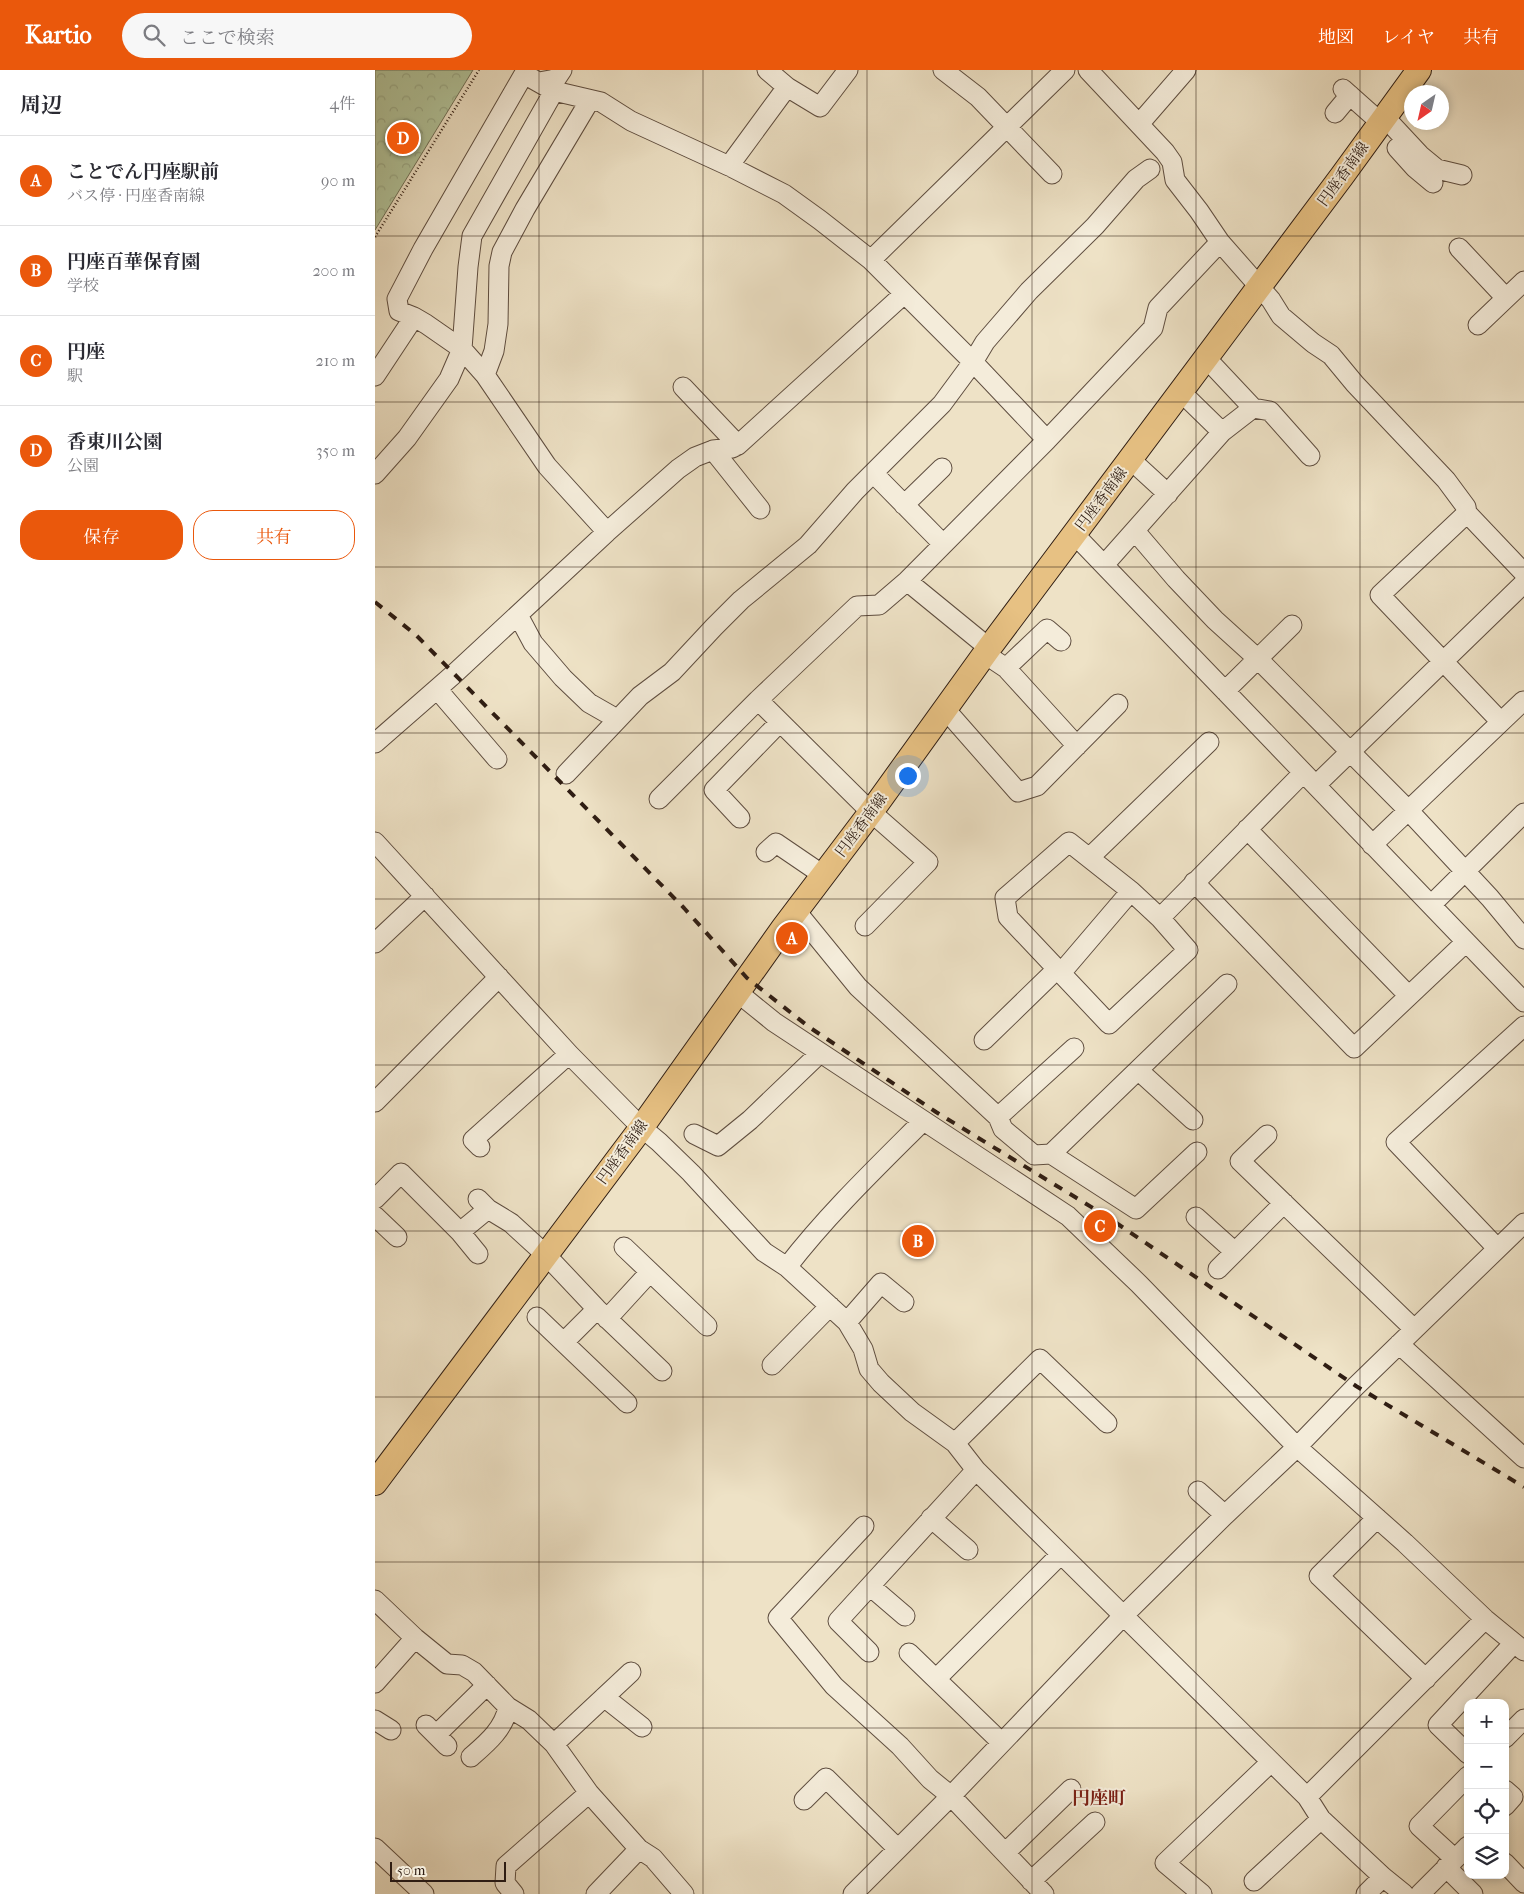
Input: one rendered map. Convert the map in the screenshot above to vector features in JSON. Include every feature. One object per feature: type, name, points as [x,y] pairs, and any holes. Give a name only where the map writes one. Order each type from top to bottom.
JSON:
[{"type":"main road","name":"円座香南線","points":[[375,1483],[641,1127],[737,992],[871,812],[987,651],[1131,460],[1419,70]]},
{"type":"street","points":[[375,474],[407,438],[449,379],[462,349],[472,236],[546,87],[556,79],[562,70]]},
{"type":"street","points":[[767,70],[787,87],[820,107],[848,70]]},
{"type":"street","points":[[943,70],[978,97],[1052,174]]},
{"type":"street","points":[[871,260],[1065,70]]},
{"type":"street","points":[[1088,70],[1140,124],[1172,162],[1175,180],[1199,210],[1220,242],[1260,286],[1281,316],[1313,343],[1331,355],[1355,384],[1446,480],[1466,506],[1467,512],[1524,573]]},
{"type":"street","points":[[1140,124],[1186,70]]},
{"type":"street","points":[[607,532],[547,466],[485,375],[462,349],[427,324],[399,311],[397,299],[423,249],[525,74],[546,87],[601,102],[631,121],[729,166],[784,194],[871,260],[973,362],[1047,440]]},
{"type":"street","points":[[729,166],[787,87]]},
{"type":"street","points":[[1335,113],[1346,92],[1379,125],[1415,168],[1433,183]]},
{"type":"street","points":[[485,375],[493,351],[498,324],[499,266],[503,252],[542,179],[590,100]]},
{"type":"street","points":[[1379,125],[1392,125],[1420,155],[1437,169],[1462,175]]},
{"type":"street","points":[[566,774],[640,696],[672,672],[714,626],[741,600],[808,545],[855,492],[942,404],[990,337],[1029,291],[1095,226],[1136,179],[1150,169]]},
{"type":"street","points":[[659,799],[758,700],[857,606],[879,605],[907,581],[1047,440],[1153,328],[1158,308],[1220,242]]},
{"type":"street","points":[[1459,248],[1517,293],[1478,325]]},
{"type":"street","points":[[375,743],[437,689],[678,469],[695,457],[713,450],[732,448],[738,445],[904,294]]},
{"type":"street","points":[[375,376],[414,317]]},
{"type":"street","points":[[1206,358],[1253,408],[1270,411],[1310,456]]},
{"type":"street","points":[[683,387],[738,445]]},
{"type":"street","points":[[1181,392],[1222,432]]},
{"type":"street","points":[[1104,565],[1222,432],[1253,408]]},
{"type":"street","points":[[713,450],[760,509]]},
{"type":"street","points":[[1131,460],[1168,494]]},
{"type":"street","points":[[904,505],[942,468]]},
{"type":"street","points":[[880,480],[943,544]]},
{"type":"street","points":[[1467,512],[1380,595],[1501,722]]},
{"type":"street","points":[[1135,531],[1182,586],[1215,620],[1258,659],[1408,810],[1490,898],[1524,940]]},
{"type":"street","points":[[1075,535],[1524,1002]]},
{"type":"street","points":[[907,581],[1006,668],[1077,746]]},
{"type":"street","points":[[1160,918],[1247,829],[1309,779],[1349,752],[1524,583]]},
{"type":"street","points":[[518,614],[533,643],[563,678],[589,703],[617,719]]},
{"type":"street","points":[[1225,691],[1292,625]]},
{"type":"street","points":[[1006,668],[1047,629],[1061,641]]},
{"type":"street","points":[[437,689],[497,759]]},
{"type":"street","points":[[758,700],[871,812],[928,862],[865,926]]},
{"type":"street","points":[[1372,844],[1524,702]]},
{"type":"street","points":[[945,709],[1018,792],[1037,786],[1118,704]]},
{"type":"street","points":[[739,818],[714,790],[780,722]]},
{"type":"street","points":[[1089,858],[1209,742]]},
{"type":"street","points":[[1431,905],[1524,813]]},
{"type":"street","points":[[1247,829],[1409,996]]},
{"type":"street","points":[[375,842],[569,1054],[641,1127],[691,1173],[764,1252],[787,1267],[847,1322],[863,1349],[869,1369],[881,1383],[912,1412],[955,1444],[976,1470],[1307,1798],[1321,1819],[1404,1894]]},
{"type":"street","points":[[1069,842],[1131,891],[1160,918],[1189,950],[1109,1024],[1008,917],[1005,898],[1069,842]]},
{"type":"street","points":[[766,852],[776,843],[823,875]]},
{"type":"street","points":[[1194,882],[1354,1048],[1466,942]]},
{"type":"street","points":[[984,1040],[1059,971],[1131,891]]},
{"type":"street","points":[[375,944],[425,896]]},
{"type":"street","points":[[796,911],[858,987],[998,1117],[1003,1130],[1034,1155],[1051,1154],[1136,1209],[1197,1152]]},
{"type":"street","points":[[375,1102],[499,977]]},
{"type":"street","points":[[1051,1154],[1227,984]]},
{"type":"street","points":[[737,992],[774,1022],[1067,1216],[1139,1284],[1297,1447],[1377,1518],[1485,1619],[1519,1647],[1437,1726],[1464,1750]]},
{"type":"street","points":[[1497,1248],[1396,1142],[1524,1026]]},
{"type":"street","points":[[998,1117],[1074,1048]]},
{"type":"street","points":[[694,1134],[718,1146],[750,1120],[820,1053]]},
{"type":"street","points":[[480,1147],[473,1140],[569,1054]]},
{"type":"street","points":[[1138,1070],[1193,1120]]},
{"type":"street","points":[[787,1267],[835,1211],[923,1121]]},
{"type":"street","points":[[1267,1135],[1241,1160],[1414,1329]]},
{"type":"street","points":[[375,1199],[401,1173],[460,1232],[478,1254]]},
{"type":"street","points":[[1218,1269],[1284,1202]]},
{"type":"street","points":[[460,1232],[483,1204],[511,1223],[546,1255],[602,1314],[662,1371]]},
{"type":"street","points":[[375,1216],[397,1237]]},
{"type":"street","points":[[1197,1216],[1235,1252]]},
{"type":"street","points":[[853,1894],[951,1796],[1124,1615],[1524,1223]]},
{"type":"street","points":[[623,1247],[707,1326]]},
{"type":"street","points":[[564,1342],[602,1314],[650,1272]]},
{"type":"street","points":[[847,1322],[881,1283],[904,1302]]},
{"type":"street","points":[[772,1365],[830,1306]]},
{"type":"street","points":[[537,1317],[627,1403]]},
{"type":"street","points":[[1399,1344],[1524,1458]]},
{"type":"street","points":[[955,1444],[1040,1359],[1107,1423]]},
{"type":"street","points":[[869,1652],[838,1621],[976,1470]]},
{"type":"street","points":[[1198,1491],[1225,1515]]},
{"type":"street","points":[[931,1518],[968,1550]]},
{"type":"street","points":[[1377,1518],[1319,1576],[1426,1679]]},
{"type":"street","points":[[864,1526],[778,1618],[834,1686],[900,1746],[930,1779],[951,1796],[1038,1887],[1095,1822]]},
{"type":"street","points":[[936,1679],[1061,1554]]},
{"type":"street","points":[[870,1586],[905,1616]]},
{"type":"street","points":[[375,1600],[415,1638],[447,1664],[462,1665],[473,1672],[509,1707],[529,1720],[554,1744],[589,1793],[639,1849],[653,1858],[684,1894]]},
{"type":"street","points":[[1307,1798],[1485,1619]]},
{"type":"street","points":[[375,1683],[415,1638]]},
{"type":"street","points":[[909,1653],[1001,1742]]},
{"type":"street","points":[[554,1744],[631,1672]]},
{"type":"street","points":[[436,1735],[487,1685]]},
{"type":"street","points":[[604,1697],[642,1727]]},
{"type":"street","points":[[471,1757],[491,1739],[506,1718],[509,1707]]},
{"type":"street","points":[[1509,1734],[1524,1719]]},
{"type":"street","points":[[375,1720],[391,1730]]},
{"type":"street","points":[[1202,1894],[1165,1863],[1271,1762]]},
{"type":"street","points":[[804,1800],[826,1778],[898,1849]]},
{"type":"street","points":[[1464,1780],[1419,1826],[1456,1858],[1473,1894]]},
{"type":"street","points":[[1005,1853],[1071,1789]]},
{"type":"street","points":[[514,1894],[505,1883],[506,1866],[589,1793]]},
{"type":"street","points":[[1254,1881],[1321,1819]]},
{"type":"street","points":[[375,1848],[424,1894]]},
{"type":"street","points":[[595,1894],[639,1849]]},
{"type":"street","points":[[1420,1894],[1456,1858]]},
{"type":"street","points":[[1509,1867],[1524,1882]]},
{"type":"street","points":[[1366,1894],[1383,1877]]},
{"type":"path","points":[[375,237],[479,70]]},
{"type":"green space","points":[[375,70],[473,70],[375,230]]},
{"type":"railway","points":[[375,602],[416,635],[684,908],[747,978],[809,1027],[936,1112],[1106,1216],[1356,1386],[1524,1487]]},
{"type":"place","name":"香東川公園","points":[[403,138]]},
{"type":"place","name":"ことでん円座駅前","points":[[792,938]]},
{"type":"place","name":"円座","points":[[1100,1226]]},
{"type":"place","name":"円座百華保育園","points":[[918,1241]]},
{"type":"district","name":"円座町","points":[[1099,1798]]}]
